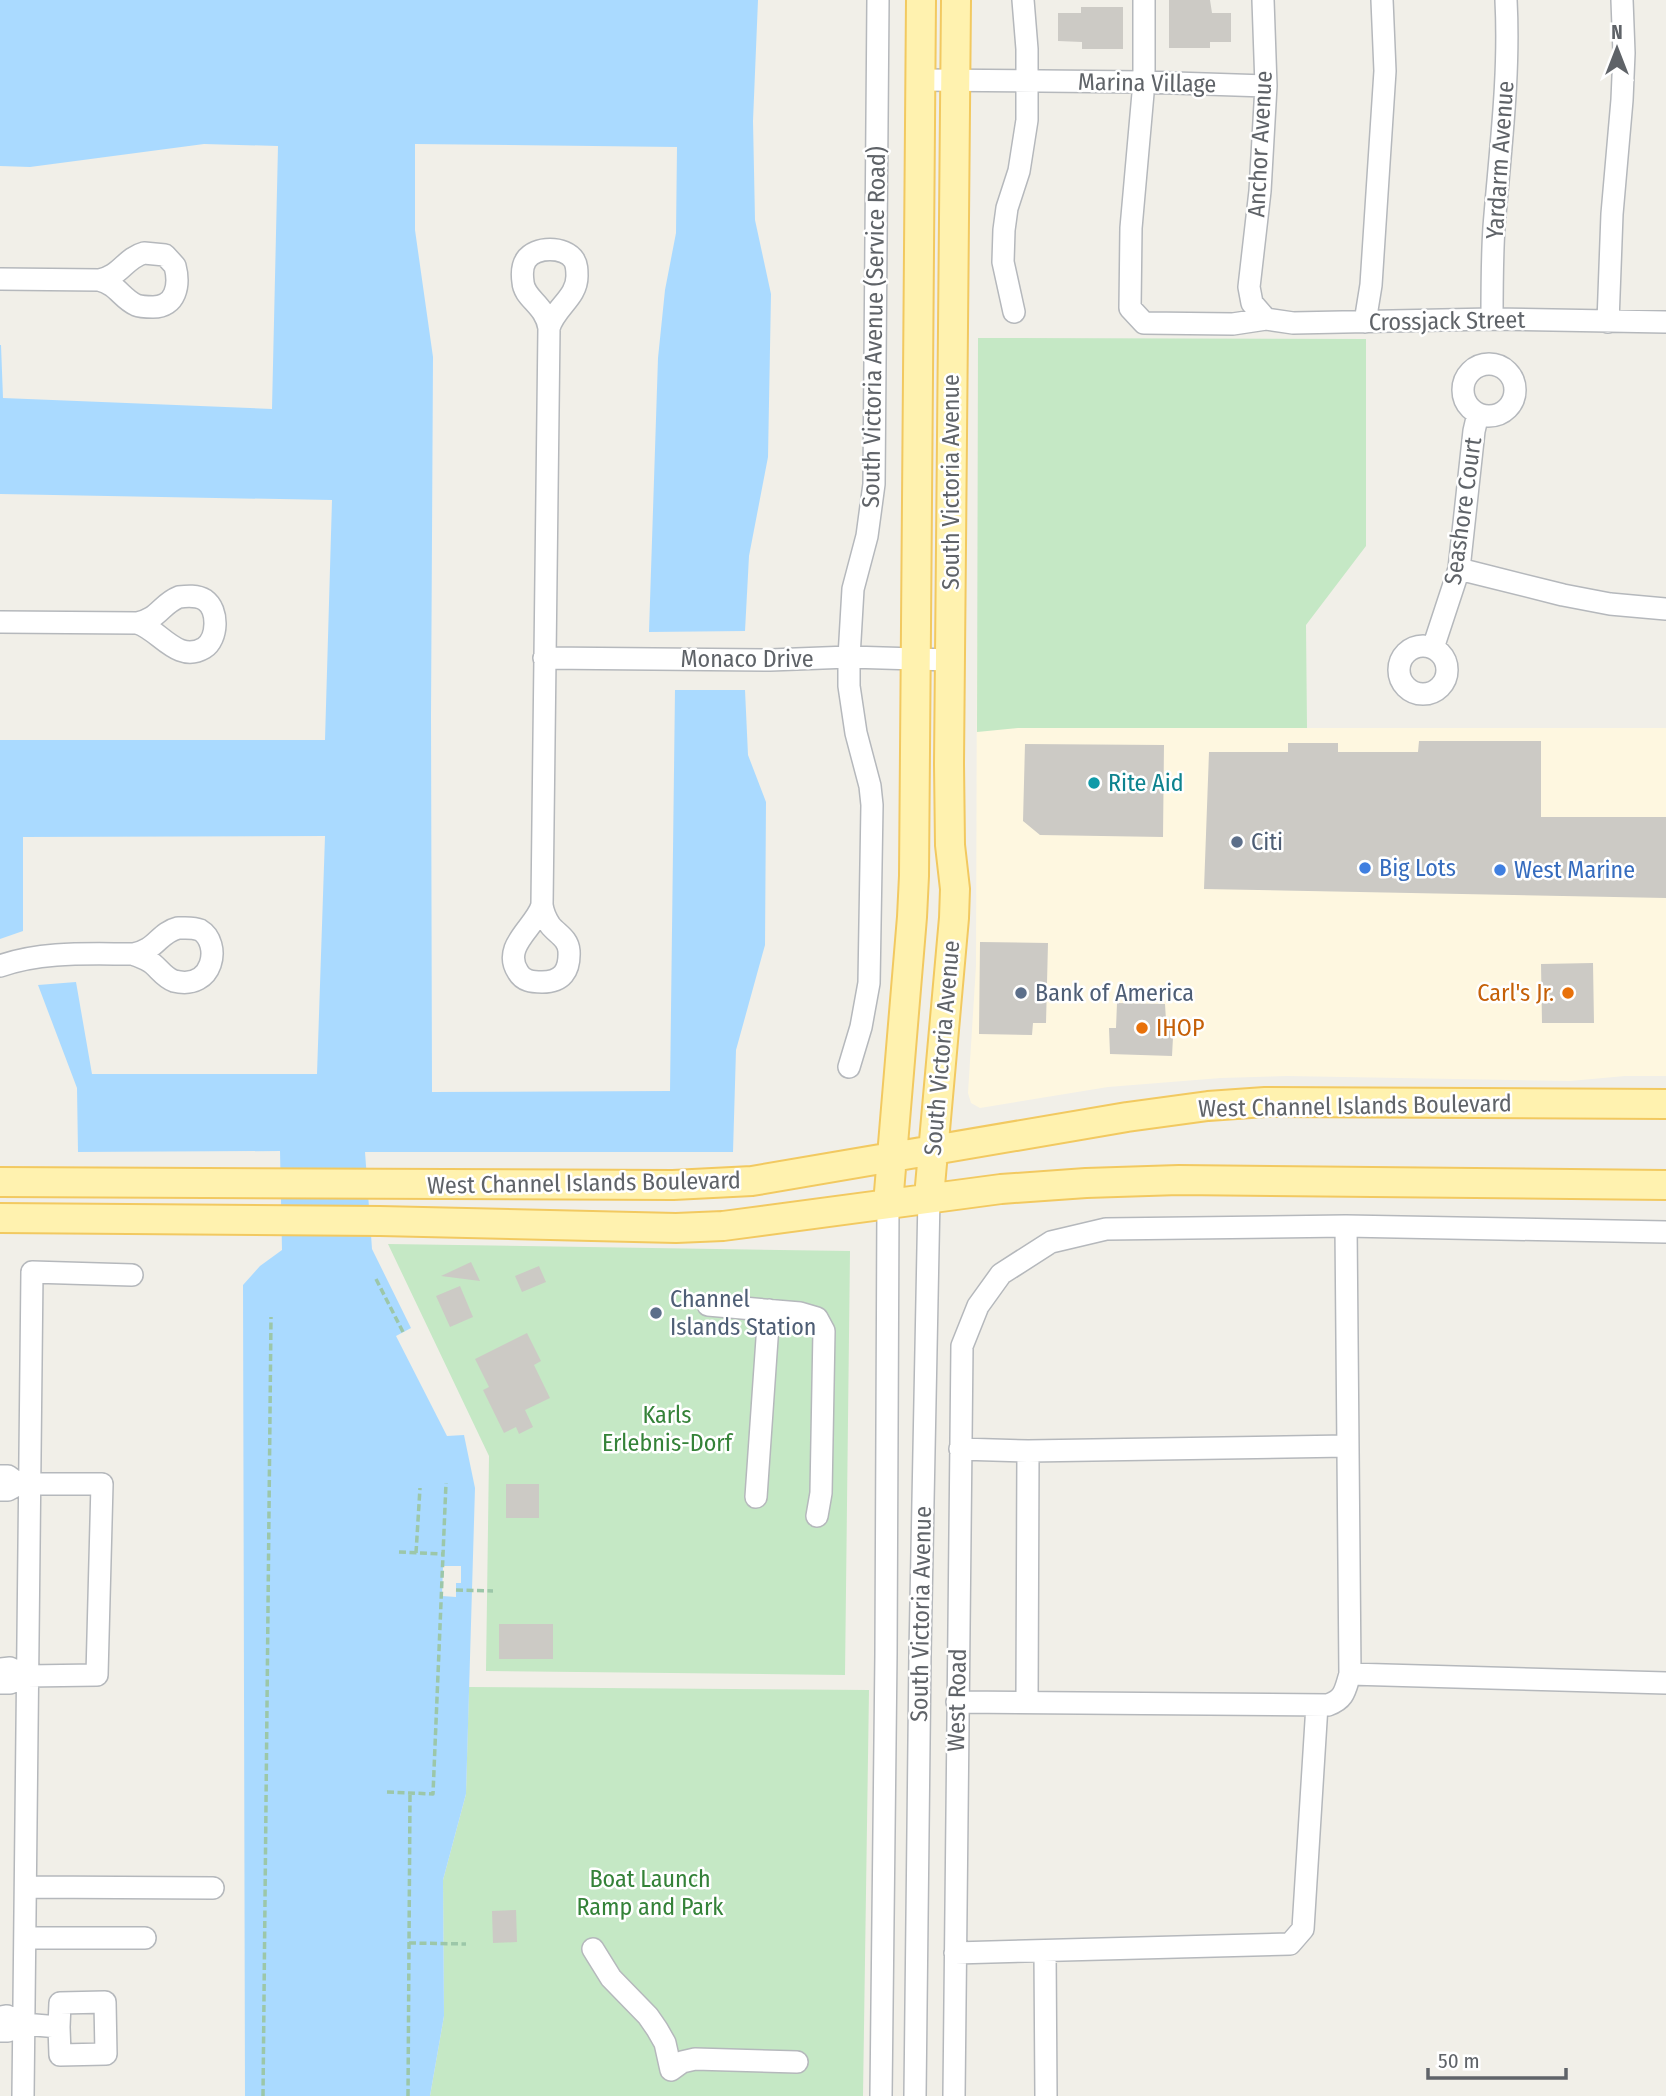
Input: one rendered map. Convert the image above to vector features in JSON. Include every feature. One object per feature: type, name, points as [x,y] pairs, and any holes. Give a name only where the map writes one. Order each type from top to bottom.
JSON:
[{"type":"main road","name":"South Victoria Avenue","points":[[888,1204],[913,903],[921,0]]},
{"type":"main road","name":"South Victoria Avenue","points":[[929,1197],[955,889],[950,845],[950,660],[956,0]]},
{"type":"main road","name":"West Channel Islands Boulevard","points":[[0,1182],[673,1185],[752,1181],[1127,1116],[1208,1106],[1253,1103],[1666,1104]]},
{"type":"main road","name":"West Channel Islands Boulevard","points":[[0,1218],[676,1228],[723,1226],[1001,1188],[1179,1180],[1666,1185]]},
{"type":"street","name":"South Victoria Avenue (Service Road)","points":[[849,1067],[861,1027],[869,983],[873,824],[870,786],[856,733],[849,685],[849,657],[853,589],[867,536],[874,484],[878,0]]},
{"type":"street","points":[[1014,312],[1003,262],[1007,208],[1019,171],[1027,120],[1023,0]]},
{"type":"street","name":"Crossjack Street","points":[[1144,0],[1144,82],[1131,228],[1130,308],[1144,323],[1233,324],[1266,318],[1293,323],[1492,319],[1666,322]]},
{"type":"street","name":"Anchor Avenue","points":[[1263,0],[1266,86],[1260,191],[1249,287],[1252,303],[1266,318]]},
{"type":"street","points":[[1366,322],[1371,285],[1385,71],[1381,0]]},
{"type":"street","name":"Yardarm Avenue","points":[[1492,319],[1494,229],[1508,35],[1506,0]]},
{"type":"street","points":[[1608,322],[1612,214],[1624,53],[1622,0]]},
{"type":"street","name":"Marina Village","points":[[921,80],[1266,86]]},
{"type":"street","points":[[0,279],[99,280]]},
{"type":"street","points":[[542,905],[549,328]]},
{"type":"street","name":"Seashore Court","points":[[1433,648],[1459,569],[1478,414]]},
{"type":"street","points":[[1459,569],[1563,595],[1610,604],[1666,609]]},
{"type":"street","points":[[0,622],[136,623]]},
{"type":"street","name":"Monaco Drive","points":[[544,658],[770,660],[849,657],[950,660]]},
{"type":"street","points":[[0,966],[56,955],[133,954]]},
{"type":"street","name":"South Victoria Avenue","points":[[915,2096],[920,1640],[929,1197]]},
{"type":"street","name":"South Victoria Avenue","points":[[881,2096],[888,1204]]},
{"type":"street","points":[[957,1702],[1328,1705],[1339,1702],[1350,1674],[1346,1226]]},
{"type":"street","name":"West Road","points":[[954,2096],[962,1346],[978,1306],[1001,1275],[1051,1242],[1105,1229],[1346,1226],[1666,1232]]},
{"type":"street","points":[[23,2096],[27,1676],[12,1484],[32,1272],[132,1275]]},
{"type":"street","points":[[708,1305],[800,1313],[817,1318],[824,1331],[821,1493],[817,1516]]},
{"type":"street","points":[[757,1497],[769,1310]]},
{"type":"street","points":[[960,1448],[1028,1451],[1348,1446]]},
{"type":"street","points":[[1027,1702],[1028,1451]]},
{"type":"street","points":[[0,1684],[27,1676],[97,1675],[102,1485],[12,1484]]},
{"type":"street","points":[[0,1669],[10,1668],[27,1676]]},
{"type":"street","points":[[1350,1674],[1666,1683]]},
{"type":"street","points":[[955,1953],[1290,1944],[1303,1929],[1317,1705]]},
{"type":"street","points":[[26,1886],[213,1888]]},
{"type":"street","points":[[24,1938],[145,1938]]},
{"type":"street","points":[[593,1949],[611,1978],[657,2029],[665,2043],[671,2070],[682,2062],[695,2059],[797,2062]]},
{"type":"street","points":[[1045,1951],[1046,2096]]},
{"type":"street","points":[[0,2017],[7,2016],[23,2024],[60,2027]]},
{"type":"street","points":[[0,2031],[8,2031],[23,2024]]},
{"type":"path","points":[[376,1279],[402,1332]]},
{"type":"path","points":[[263,2096],[271,1317]]},
{"type":"path","points":[[387,1792],[433,1794],[446,1483]]},
{"type":"path","points":[[416,1553],[420,1488]]},
{"type":"path","points":[[400,1552],[443,1554]]},
{"type":"path","points":[[456,1590],[493,1591]]},
{"type":"path","points":[[408,2096],[410,1793]]},
{"type":"path","points":[[409,1943],[466,1944]]},
{"type":"shaded area","points":[[977,640],[1022,678],[1039,728],[1666,728],[1666,1076],[1625,1076],[1570,1081],[1287,1076],[1221,1078],[1108,1087],[980,1108],[971,1103],[968,1093],[976,966]]},
{"type":"green space","points":[[978,338],[1366,339],[1366,546],[1306,625],[1307,728],[1018,728],[977,732]]},
{"type":"green space","name":"Karls Erlebnis-Dorf","points":[[388,1244],[850,1251],[845,1675],[486,1671],[489,1456]]},
{"type":"green space","name":"Boat Launch Ramp and Park","points":[[469,1687],[869,1690],[863,2096],[430,2096],[444,2016],[443,1880],[466,1794]]},
{"type":"water","points":[[0,0],[758,0],[753,121],[755,220],[771,294],[768,457],[749,556],[745,631],[649,632],[658,358],[665,290],[676,233],[677,147],[415,144],[415,230],[433,357],[432,1092],[670,1091],[675,690],[745,690],[748,755],[766,802],[765,945],[736,1050],[733,1152],[365,1152],[372,1249],[411,1328],[396,1336],[447,1436],[464,1435],[475,1488],[466,1794],[443,1880],[444,2016],[430,2096],[245,2096],[243,1285],[260,1266],[282,1250],[280,1151],[78,1152],[77,1088],[38,985],[76,982],[92,1074],[317,1074],[325,836],[23,837],[23,931],[0,939],[0,740],[325,740],[332,500],[0,494],[0,345],[3,398],[272,409],[278,146],[204,144],[30,167],[0,166]]},
{"type":"pier","points":[[443,1566],[461,1566],[461,1583],[456,1583],[456,1597],[442,1596]]},
{"type":"building","points":[[1169,0],[1210,0],[1212,13],[1231,13],[1231,42],[1210,42],[1210,48],[1169,48]]},
{"type":"building","points":[[1081,7],[1123,7],[1123,49],[1082,49],[1082,42],[1058,41],[1058,13],[1081,13]]},
{"type":"building","points":[[1419,741],[1541,741],[1541,817],[1666,817],[1666,898],[1204,889],[1209,752],[1288,752],[1288,743],[1338,743],[1338,752],[1418,752]]},
{"type":"building","name":"Rite Aid","points":[[1025,744],[1164,745],[1163,837],[1040,835],[1023,821]]},
{"type":"building","points":[[980,942],[1048,943],[1046,1023],[1033,1023],[1032,1035],[979,1034]]},
{"type":"building","name":"Carl's Jr.","points":[[1593,963],[1594,1023],[1542,1023],[1541,964]]},
{"type":"building","points":[[1117,1003],[1165,1004],[1166,1020],[1174,1019],[1172,1056],[1110,1054],[1109,1028],[1116,1028]]},
{"type":"building","points":[[471,1262],[480,1281],[441,1276]]},
{"type":"building","points":[[539,1266],[546,1282],[522,1292],[515,1276]]},
{"type":"building","points":[[460,1286],[473,1317],[450,1327],[436,1296]]},
{"type":"building","points":[[527,1333],[541,1361],[534,1365],[550,1398],[525,1410],[533,1427],[519,1434],[516,1427],[504,1433],[483,1390],[489,1387],[475,1359]]},
{"type":"building","points":[[506,1484],[539,1484],[539,1518],[506,1518]]},
{"type":"building","points":[[499,1624],[553,1624],[553,1659],[499,1659]]},
{"type":"building","points":[[516,1910],[517,1942],[493,1943],[492,1911]]},
{"type":"place","name":"Rite Aid","points":[[1094,783]]},
{"type":"place","name":"Citi","points":[[1237,842]]},
{"type":"place","name":"Big Lots","points":[[1365,868]]},
{"type":"place","name":"West Marine","points":[[1500,870]]},
{"type":"place","name":"Bank of America","points":[[1021,993]]},
{"type":"place","name":"Carl's Jr.","points":[[1568,993]]},
{"type":"place","name":"IHOP","points":[[1142,1028]]},
{"type":"place","name":"Channel Islands Station","points":[[656,1313]]}]
